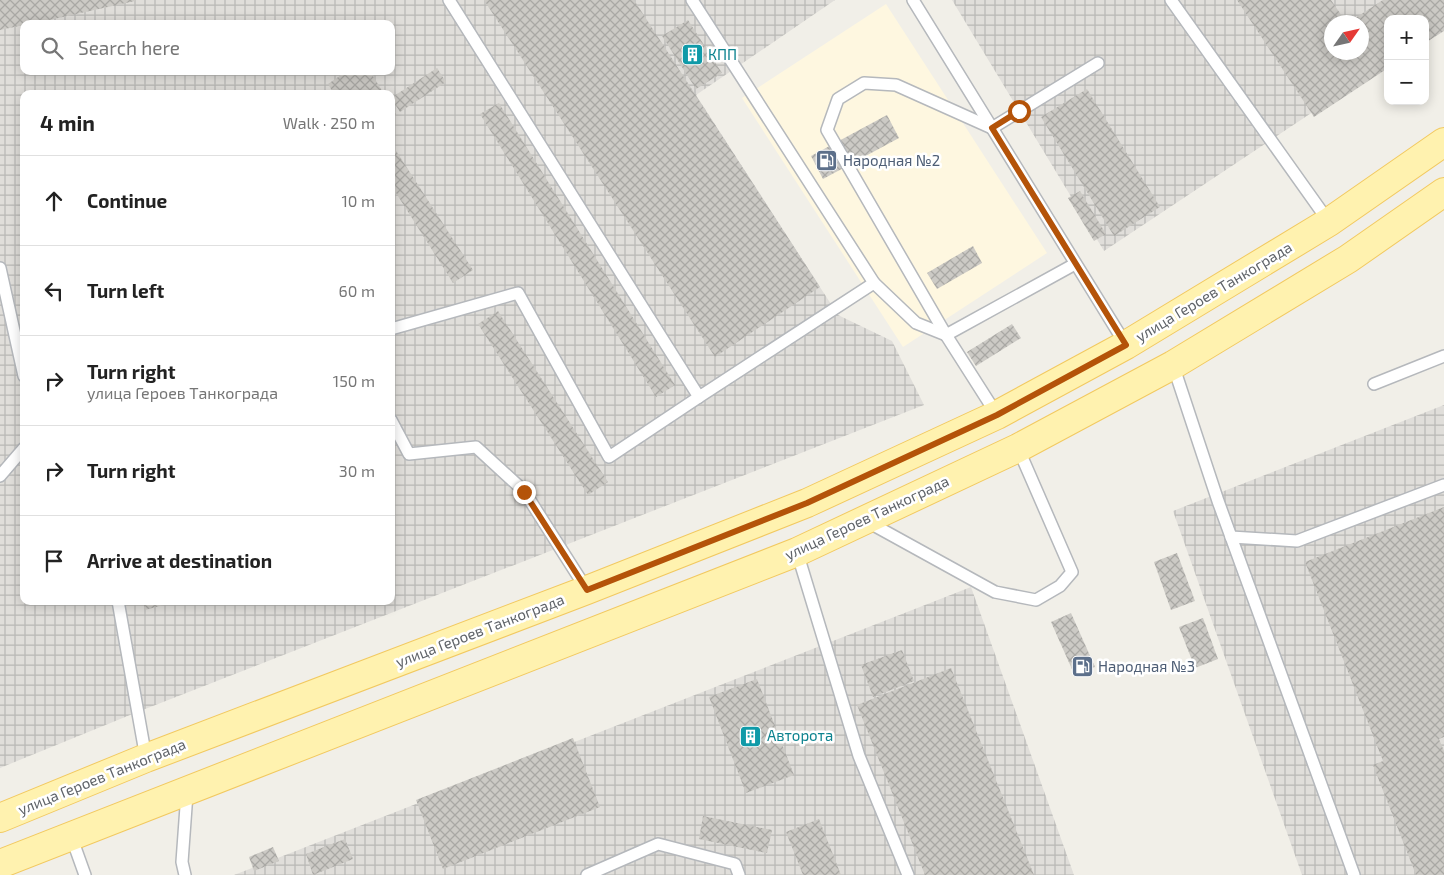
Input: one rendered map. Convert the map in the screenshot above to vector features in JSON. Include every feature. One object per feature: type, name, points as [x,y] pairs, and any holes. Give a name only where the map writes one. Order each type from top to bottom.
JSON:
[{"type":"main road","name":"улица Героев Танкограда","points":[[0,818],[146,758],[587,590],[807,503],[997,415],[1126,345],[1328,222],[1444,142]]},
{"type":"main road","name":"улица Героев Танкограда","points":[[0,864],[797,552],[1018,448],[1173,365],[1348,259],[1444,192]]},
{"type":"lane","points":[[449,0],[699,397]]},
{"type":"lane","points":[[692,0],[874,283],[916,323],[946,335]]},
{"type":"lane","points":[[913,0],[1126,345]]},
{"type":"lane","points":[[1171,0],[1328,222]]},
{"type":"lane","points":[[992,128],[1098,63]]},
{"type":"lane","points":[[992,128],[896,85],[864,83],[838,99],[827,130],[946,335],[997,415]]},
{"type":"lane","points":[[946,335],[1075,264]]},
{"type":"lane","points":[[0,268],[20,358]]},
{"type":"lane","points":[[395,329],[518,292],[610,457],[874,283]]},
{"type":"lane","points":[[1374,384],[1444,356]]},
{"type":"lane","points":[[1173,365],[1231,537],[1354,875]]},
{"type":"lane","points":[[395,428],[409,454],[476,447],[524,492],[587,590]]},
{"type":"lane","points":[[864,520],[995,592],[1036,600],[1060,586],[1072,572],[1018,448]]},
{"type":"lane","points":[[0,476],[20,453]]},
{"type":"lane","points":[[1231,537],[1297,541],[1444,485]]},
{"type":"lane","points":[[797,552],[859,756],[908,875]]},
{"type":"lane","points":[[119,605],[146,758]]},
{"type":"lane","points":[[186,875],[182,862],[187,791]]},
{"type":"lane","points":[[71,836],[85,875]]},
{"type":"lane","points":[[587,875],[658,844],[735,864],[740,875]]},
{"type":"shaded area","points":[[0,0],[835,0],[696,95],[838,315],[892,341],[924,405],[135,713],[0,768]]},
{"type":"shaded area","points":[[952,0],[1444,0],[1429,15],[1384,15],[1384,65],[1104,251]]},
{"type":"shaded area","points":[[886,4],[1047,253],[903,347],[742,98]]},
{"type":"shaded area","points":[[1444,405],[1444,875],[1302,875],[1173,511]]},
{"type":"shaded area","points":[[971,587],[1074,875],[234,875]]},
{"type":"building","points":[[0,0],[135,0],[49,20],[20,20],[20,26],[0,30]]},
{"type":"building","points":[[484,0],[634,0],[820,287],[715,357]]},
{"type":"building","points":[[1237,0],[1331,0],[1341,15],[1324,15],[1324,60],[1369,60],[1369,15],[1360,15],[1383,0],[1444,0],[1444,31],[1429,40],[1429,15],[1384,15],[1384,71],[1314,117]]},
{"type":"building","name":"КПП","points":[[688,20],[722,73],[696,89],[662,36]]},
{"type":"building","points":[[437,68],[446,82],[400,112],[395,104],[395,95]]},
{"type":"building","points":[[341,75],[372,75],[382,90],[332,90],[328,84]]},
{"type":"building","points":[[1087,89],[1160,207],[1114,236],[1041,117]]},
{"type":"building","points":[[499,103],[675,385],[656,397],[480,114]]},
{"type":"building","points":[[887,115],[899,138],[823,179],[811,156]]},
{"type":"building","points":[[395,149],[473,270],[453,283],[395,191]]},
{"type":"building","points":[[1080,191],[1106,234],[1094,241],[1068,198]]},
{"type":"building","points":[[973,246],[982,263],[937,289],[927,273]]},
{"type":"building","points":[[498,311],[608,482],[588,495],[478,324]]},
{"type":"building","points":[[1012,324],[1021,338],[976,366],[967,352]]},
{"type":"building","points":[[1444,507],[1444,737],[1439,739],[1444,751],[1444,875],[1416,875],[1373,765],[1383,761],[1305,562]]},
{"type":"building","points":[[1177,553],[1195,601],[1171,610],[1154,562]]},
{"type":"building","points":[[144,605],[163,605],[145,610]]},
{"type":"building","points":[[1071,613],[1095,667],[1075,676],[1051,622]]},
{"type":"building","points":[[1203,618],[1218,659],[1195,668],[1179,627]]},
{"type":"building","points":[[902,650],[914,681],[873,697],[861,665]]},
{"type":"building","points":[[951,668],[1034,875],[925,875],[857,705]]},
{"type":"building","name":"Авторота","points":[[757,679],[794,775],[746,793],[709,697]]},
{"type":"building","points":[[573,738],[600,807],[443,869],[416,800]]},
{"type":"building","points":[[703,816],[772,830],[767,853],[699,839]]},
{"type":"building","points":[[819,819],[841,875],[803,875],[786,832]]},
{"type":"building","points":[[345,839],[353,859],[313,875],[306,854]]},
{"type":"building","points":[[273,847],[279,861],[254,871],[249,857]]},
{"type":"place","name":"КПП","points":[[692,55]]},
{"type":"place","name":"Народная №2","points":[[827,161]]},
{"type":"place","name":"Народная №3","points":[[1082,667]]},
{"type":"place","name":"Авторота","points":[[751,736]]},
{"type":"route","points":[[524,492],[587,590],[807,503],[997,415],[1126,345],[992,128],[1019,111]]}]
